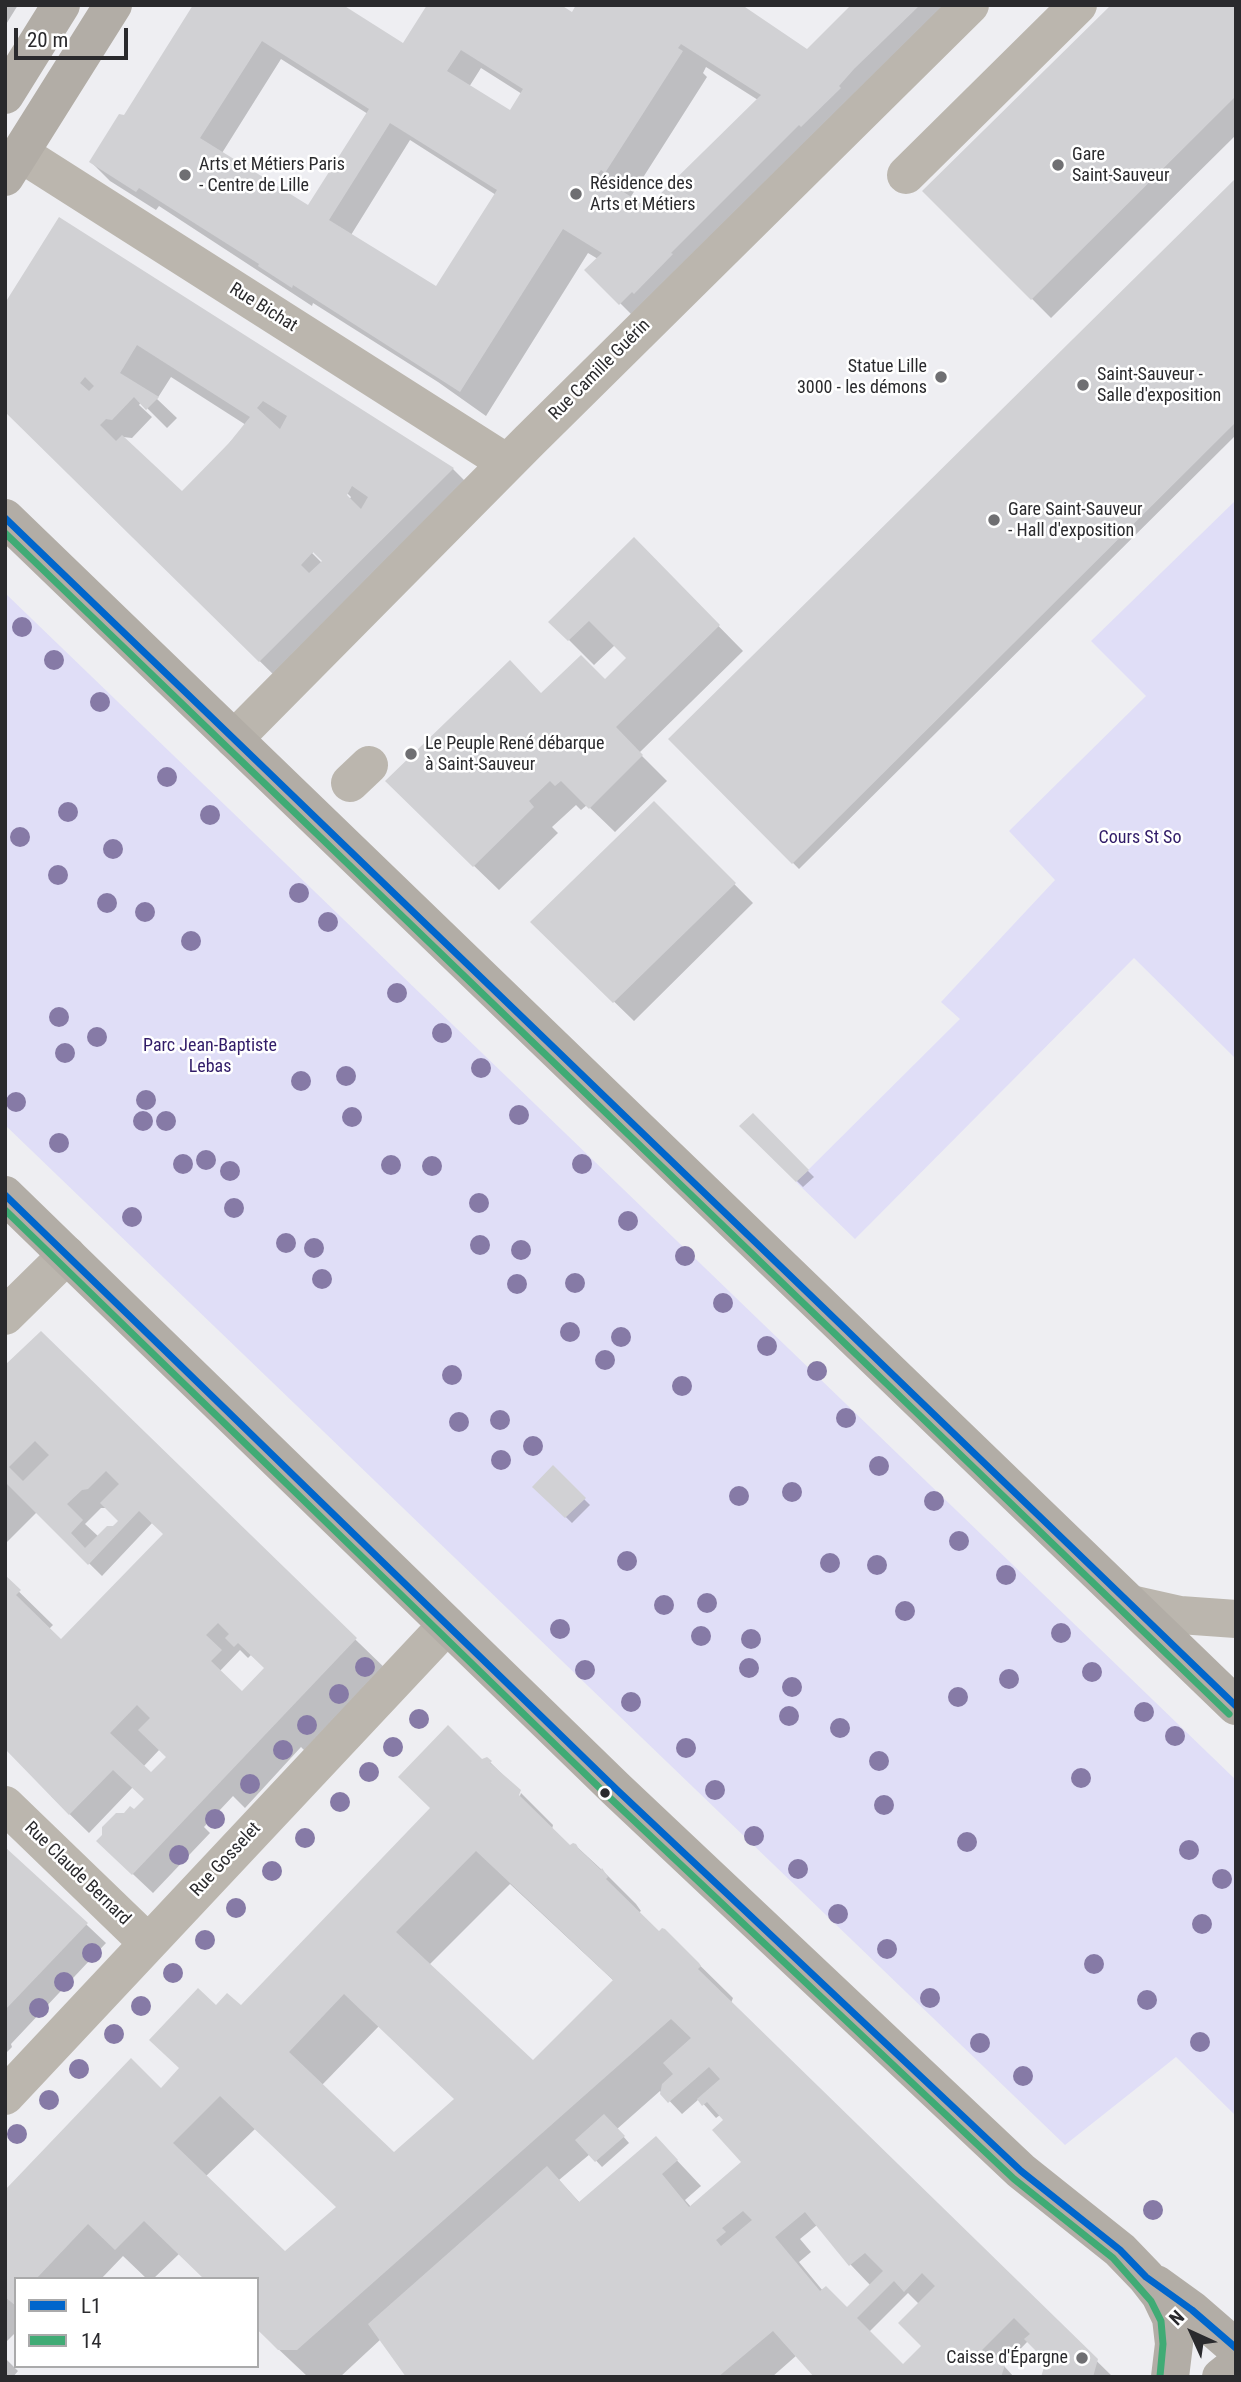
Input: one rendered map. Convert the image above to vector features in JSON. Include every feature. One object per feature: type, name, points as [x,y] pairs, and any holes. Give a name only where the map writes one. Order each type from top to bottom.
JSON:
[{"type":"main road","points":[[5,95],[61,5]]},
{"type":"main road","points":[[13,165],[113,5]]},
{"type":"main road","points":[[5,518],[1236,1706]]},
{"type":"main road","points":[[5,1195],[616,1789],[1011,2161],[1119,2250],[1146,2277],[1160,2295],[1171,2318],[1174,2344],[1170,2377]]},
{"type":"main road","points":[[1146,2277],[1192,2310],[1236,2348]]},
{"type":"main road","points":[[1221,2377],[1236,2365]]},
{"type":"street","name":"Rue Camille Guérin","points":[[234,740],[507,463],[970,5]]},
{"type":"street","points":[[906,175],[1078,5]]},
{"type":"street","name":"Rue Bichat","points":[[13,165],[507,463]]},
{"type":"street","points":[[5,1316],[67,1255]]},
{"type":"street","points":[[1131,1604],[1180,1615],[1236,1619]]},
{"type":"street","name":"Rue Gosselet","points":[[5,2096],[447,1625]]},
{"type":"street","name":"Rue Claude Bernard","points":[[5,1805],[148,1943]]},
{"type":"green space","name":"Cours St So","points":[[1236,500],[1236,1059],[1134,958],[855,1239],[796,1182],[960,1019],[941,1002],[1055,880],[1009,831],[1146,696],[1091,641]]},
{"type":"green space","name":"Parc Jean-Baptiste Lebas","points":[[5,593],[1236,1780],[1236,2116],[1176,2057],[1065,2145],[5,1125]]},
{"type":"building","name":"Arts et Métiers Paris - Centre de Lille","points":[[193,5],[343,5],[403,43],[427,5],[561,5],[572,12],[576,5],[742,5],[807,49],[851,5],[920,5],[854,69],[839,86],[841,88],[801,127],[799,125],[671,253],[673,254],[634,294],[632,292],[619,305],[584,270],[602,253],[563,229],[460,392],[293,285],[292,288],[139,188],[136,192],[89,162],[119,114],[124,115]],"holes":[[[262,41],[369,109],[308,205],[200,138]],[[681,44],[761,95],[647,207],[597,175],[601,170],[605,173],[683,51],[678,48]],[[461,50],[523,89],[510,110],[447,71]],[[390,123],[497,190],[436,286],[329,220]]]},
{"type":"building","name":"Gare Saint-Sauveur","points":[[1111,5],[1236,5],[1236,96],[1031,300],[922,191]]},
{"type":"building","name":"Gare Saint-Sauveur - Hall d'exposition","points":[[1236,178],[1236,422],[792,864],[668,739]]},
{"type":"building","points":[[59,217],[454,468],[259,662],[5,412],[5,303]],"holes":[[[137,345],[250,417],[229,443],[182,491],[122,435],[116,441],[100,425],[106,419],[112,420],[134,397],[146,410],[159,397],[120,373]],[[85,377],[94,386],[89,391],[80,383]],[[263,401],[287,416],[280,429],[257,408]],[[352,486],[368,497],[361,509],[347,495]],[[313,552],[322,561],[309,573],[301,565]]]},
{"type":"building","points":[[634,537],[720,625],[616,727],[643,755],[589,809],[561,781],[555,786],[550,781],[529,801],[534,807],[473,867],[385,781],[510,660],[541,693],[581,655],[605,679],[626,658],[589,621],[568,641],[548,622]]},
{"type":"building","points":[[654,801],[736,883],[613,1003],[530,922]]},
{"type":"building","points":[[753,1113],[809,1170],[796,1182],[739,1126]]},
{"type":"building","points":[[41,1331],[357,1638],[132,1875],[96,1841],[102,1835],[102,1827],[116,1813],[124,1813],[130,1806],[134,1809],[144,1799],[113,1770],[69,1815],[5,1749],[5,1575],[21,1590],[16,1595],[61,1639],[163,1534],[139,1511],[88,1565],[5,1482],[5,1365]],"holes":[[[35,1441],[49,1455],[23,1481],[9,1467]],[[106,1471],[119,1484],[100,1503],[118,1521],[113,1526],[107,1526],[85,1548],[71,1533],[83,1520],[67,1504],[82,1490],[88,1489]],[[218,1623],[229,1634],[225,1638],[234,1647],[238,1643],[264,1668],[242,1691],[211,1661],[222,1650],[206,1635]],[[137,1705],[150,1718],[138,1730],[166,1757],[151,1772],[110,1733]]]},
{"type":"building","points":[[553,1465],[586,1498],[565,1518],[532,1487]]},
{"type":"building","points":[[448,1725],[482,1759],[487,1757],[492,1761],[490,1763],[521,1790],[519,1795],[570,1845],[576,1844],[601,1870],[602,1868],[608,1877],[606,1879],[659,1931],[665,1929],[699,1963],[701,1966],[698,1969],[1098,2359],[1093,2377],[1041,2377],[1046,2361],[1024,2339],[1030,2334],[1014,2318],[976,2356],[1005,2365],[1001,2377],[814,2377],[773,2331],[718,2377],[406,2377],[368,2324],[547,2166],[579,2202],[656,2136],[678,2160],[662,2174],[689,2207],[741,2162],[712,2130],[723,2120],[707,2102],[702,2106],[697,2099],[720,2079],[709,2067],[668,2103],[660,2094],[662,2084],[673,2074],[663,2063],[691,2038],[671,2019],[297,2350],[278,2350],[259,2331],[259,2277],[202,2277],[144,2221],[115,2250],[88,2224],[38,2277],[14,2277],[14,2304],[5,2297],[5,2190],[131,2058],[161,2088],[179,2068],[149,2040],[198,1988],[216,2005],[227,1993],[241,2005],[430,1808],[398,1777]],"holes":[[[476,1851],[613,1980],[533,2060],[396,1932]],[[344,1994],[454,2099],[394,2152],[289,2052]],[[220,2096],[336,2207],[285,2251],[173,2143]],[[743,2211],[752,2220],[721,2246],[716,2240],[726,2232],[722,2228]],[[805,2212],[849,2266],[865,2253],[883,2271],[847,2307],[826,2286],[820,2291],[775,2237]],[[922,2273],[935,2286],[898,2323],[921,2346],[903,2364],[857,2318],[894,2281],[904,2292]]]},
{"type":"building","points":[[5,1847],[88,1923],[5,2010]]},
{"type":"building","points":[[604,2114],[625,2136],[595,2162],[575,2140]]},
{"type":"transit line","name":"L1","points":[[5,518],[1236,1706]]},
{"type":"transit line","name":"14","points":[[5,533],[1229,1714]]},
{"type":"transit line","name":"L1","points":[[5,1195],[616,1789],[1021,2171],[1120,2250],[1146,2277],[1192,2310],[1236,2348]]},
{"type":"transit line","name":"14","points":[[5,1210],[609,1797],[1014,2179],[1113,2258],[1151,2301],[1161,2321],[1163,2344],[1160,2376]]},
{"type":"place","name":"Gare Saint-Sauveur","points":[[1058,165]]},
{"type":"place","name":"Arts et Métiers Paris - Centre de Lille","points":[[185,175]]},
{"type":"place","name":"Résidence des Arts et Métiers","points":[[576,194]]},
{"type":"place","name":"Statue Lille 3000 - les démons","points":[[941,377]]},
{"type":"place","name":"Saint-Sauveur - Salle d'exposition","points":[[1083,385]]},
{"type":"place","name":"Gare Saint-Sauveur - Hall d'exposition","points":[[994,520]]},
{"type":"place","name":"Le Peuple René débarque à Saint-Sauveur","points":[[411,754]]},
{"type":"place","name":"Caisse d'Épargne","points":[[1082,2358]]}]
